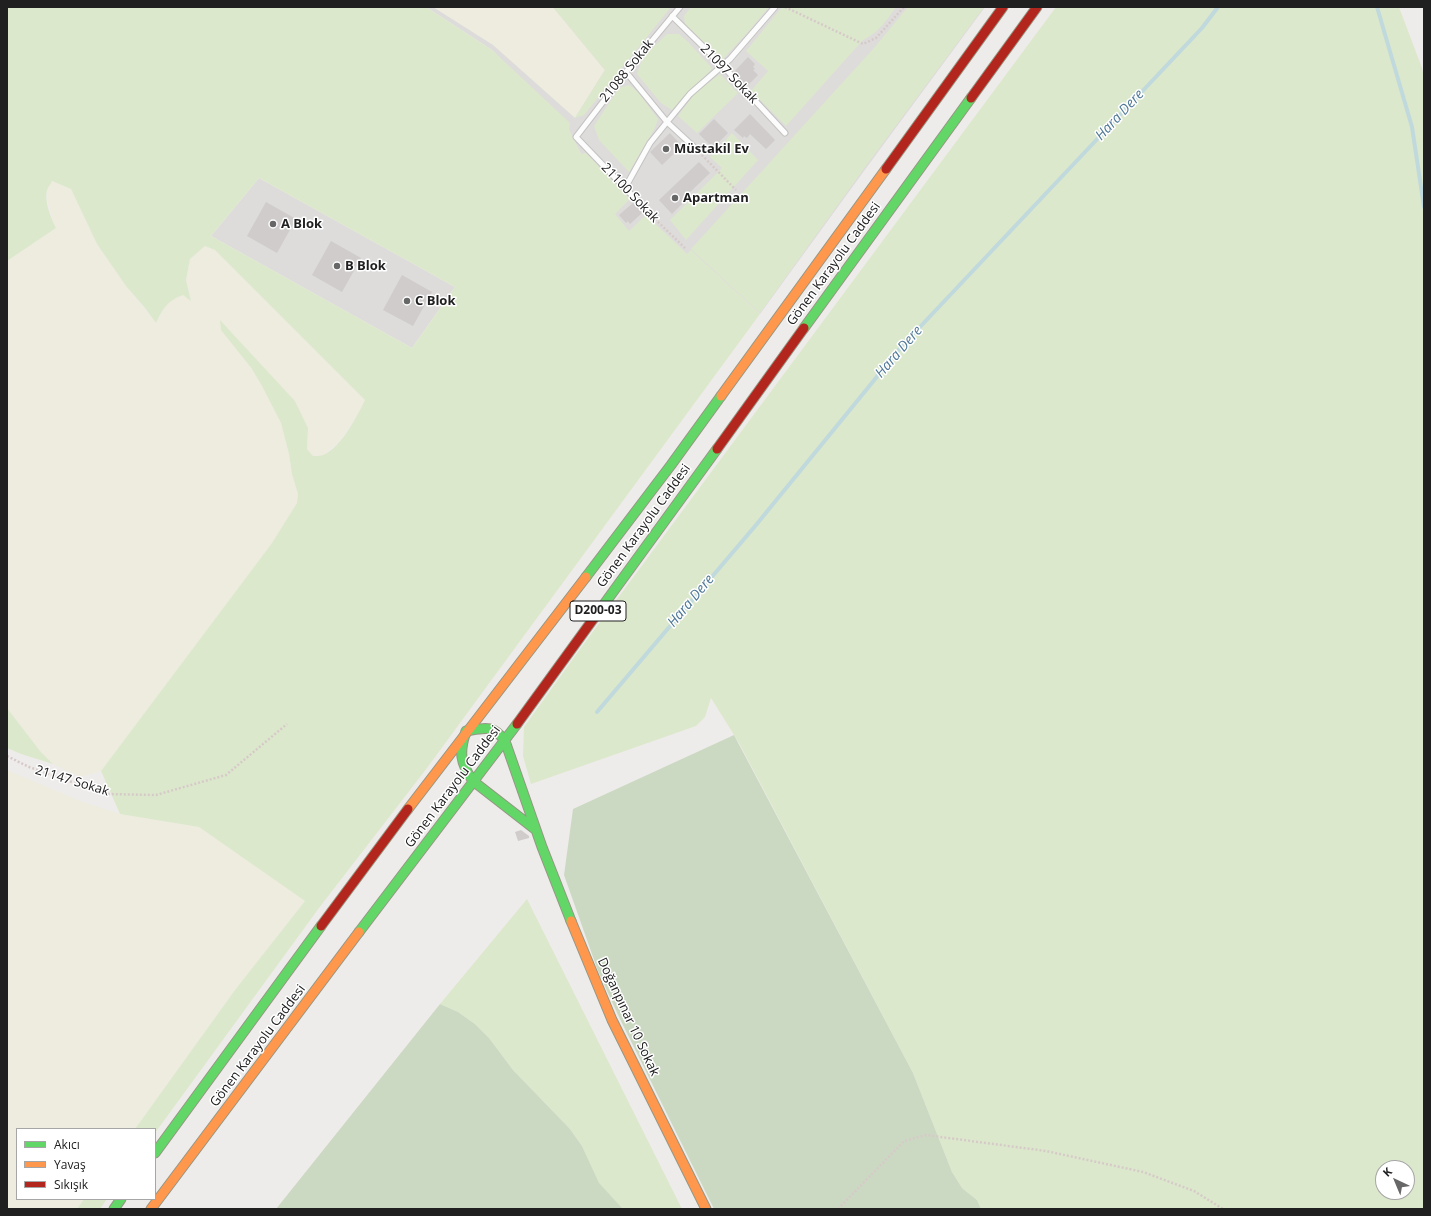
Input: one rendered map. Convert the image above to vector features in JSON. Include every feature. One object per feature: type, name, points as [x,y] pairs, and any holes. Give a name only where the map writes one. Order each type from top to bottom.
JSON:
[{"type":"main road","name":"Gönen Karayolu Caddesi","points":[[156,1152],[316,932],[466,732],[671,465],[1003,7]]},
{"type":"main road","name":"Gönen Karayolu Caddesi","points":[[151,1209],[473,781],[505,741],[1037,7]]},
{"type":"main road","points":[[505,741],[501,733],[492,729],[484,728],[466,732],[461,749],[461,759],[466,773],[473,781],[536,830]]},
{"type":"main road","name":"Doğanpınar 10 Sokak","points":[[505,741],[536,830],[592,974],[706,1209]]},
{"type":"main road","points":[[114,1209],[120,1200]]},
{"type":"lane","name":"21088 Sokak","points":[[576,137],[626,72],[680,7]]},
{"type":"lane","points":[[625,188],[650,143],[690,94],[730,59],[775,7]]},
{"type":"lane","name":"21097 Sokak","points":[[672,16],[722,65],[785,133]]},
{"type":"lane","points":[[626,72],[667,122],[694,147]]},
{"type":"lane","name":"21100 Sokak","points":[[576,137],[649,213]]},
{"type":"path","points":[[785,7],[863,44],[876,38],[904,7]]},
{"type":"path","points":[[694,147],[736,190]]},
{"type":"path","name":"21100 Sokak","points":[[649,213],[685,248]]},
{"type":"path","name":"21147 Sokak","points":[[7,756],[28,767],[106,794],[156,795],[226,775],[287,724]]},
{"type":"path","points":[[838,1209],[904,1141],[926,1135],[1046,1151],[1143,1172],[1194,1191],[1223,1209]]},
{"type":"shaded area","points":[[426,7],[985,7],[760,314],[691,251],[662,281],[561,177],[581,154],[569,130],[492,50]]},
{"type":"shaded area","points":[[433,7],[553,7],[605,70],[575,118],[493,45]]},
{"type":"shaded area","points":[[259,178],[455,287],[412,348],[211,236]]},
{"type":"shaded area","points":[[52,181],[71,189],[97,244],[126,286],[156,323],[166,306],[173,299],[183,295],[191,300],[186,280],[190,259],[205,246],[215,250],[365,400],[356,417],[339,442],[323,455],[313,456],[307,449],[308,428],[295,401],[221,321],[228,339],[252,369],[281,423],[298,494],[297,503],[272,543],[101,771],[80,777],[53,764],[40,751],[7,708],[7,261],[56,228],[47,199],[47,189]]},
{"type":"shaded area","points":[[7,770],[80,801],[120,814],[199,827],[305,901],[235,990],[136,1128],[16,1128],[16,1200],[83,1200],[77,1209],[7,1209]]},
{"type":"green space","points":[[7,7],[426,7],[492,50],[570,123],[569,130],[581,154],[586,153],[630,199],[615,214],[629,231],[646,215],[687,254],[691,250],[760,314],[427,768],[319,908],[156,1132],[156,1128],[136,1128],[235,990],[305,901],[199,827],[120,814],[101,771],[272,543],[297,503],[298,494],[281,423],[252,369],[221,330],[220,320],[295,401],[308,428],[307,449],[313,456],[323,455],[336,446],[348,431],[365,400],[215,250],[205,246],[190,259],[186,280],[191,301],[183,295],[173,300],[163,310],[156,323],[126,286],[97,244],[71,189],[52,181],[47,190],[46,200],[50,215],[56,228],[7,261]],"holes":[[[259,178],[455,287],[412,348],[211,236]]]},
{"type":"green space","points":[[553,7],[671,7],[584,115],[575,118],[605,70]]},
{"type":"green space","points":[[691,7],[769,7],[722,60],[685,24],[684,16]]},
{"type":"green space","points":[[782,7],[896,7],[882,26],[863,40],[786,126],[751,91],[768,71],[746,51]]},
{"type":"green space","points":[[908,7],[984,7],[863,170],[760,313],[691,249],[874,48]]},
{"type":"green space","points":[[1056,7],[1399,7],[1424,77],[1424,1209],[981,1209],[977,1200],[962,1188],[952,1172],[913,1073],[739,743],[711,698],[705,717],[696,726],[531,784],[523,756],[524,727],[580,649]]},
{"type":"green space","points":[[667,34],[679,34],[711,67],[711,70],[672,110],[661,103],[637,74],[643,57]]},
{"type":"green space","points":[[720,74],[738,93],[697,133],[678,116],[695,93]]},
{"type":"green space","points":[[629,85],[638,92],[658,119],[655,128],[629,172],[599,140],[594,126],[619,88]]},
{"type":"green space","points":[[732,133],[758,160],[686,240],[670,220],[722,168],[710,157]]},
{"type":"green space","points":[[7,708],[40,751],[53,764],[7,748]]},
{"type":"green space","points":[[734,735],[913,1073],[952,1172],[962,1188],[977,1200],[981,1209],[714,1209],[619,1017],[598,971],[564,875],[573,809]]},
{"type":"green space","points":[[527,899],[682,1209],[623,1209],[599,1184],[582,1146],[570,1129],[513,1070],[489,1038],[475,1024],[458,1012],[440,1004]]},
{"type":"green space","points":[[440,1004],[458,1012],[475,1024],[489,1038],[513,1070],[570,1129],[582,1146],[599,1183],[623,1209],[276,1209]]},
{"type":"green space","points":[[83,1200],[106,1200],[100,1209],[77,1209]]},
{"type":"building","points":[[748,57],[755,64],[753,67],[755,69],[753,70],[758,75],[747,86],[734,72]]},
{"type":"building","points":[[750,114],[775,140],[766,149],[750,134],[747,138],[744,136],[743,138],[734,130]]},
{"type":"building","points":[[714,119],[728,133],[713,148],[699,134]]},
{"type":"building","name":"Müstakil Ev","points":[[670,133],[682,146],[662,165],[650,152]]},
{"type":"building","points":[[699,162],[710,173],[689,193],[691,195],[672,214],[659,200]]},
{"type":"building","name":"A Blok","points":[[266,202],[296,219],[277,253],[247,236]]},
{"type":"building","points":[[633,203],[643,212],[630,224],[628,221],[626,223],[619,215]]},
{"type":"building","name":"B Blok","points":[[331,241],[361,258],[342,292],[312,275]]},
{"type":"building","name":"C Blok","points":[[402,275],[432,292],[413,326],[383,310]]},
{"type":"building","points":[[521,830],[529,836],[529,838],[518,841],[515,832]]},
{"type":"waterway","name":"Hara Dere","points":[[597,712],[756,525],[902,346],[1202,28],[1218,7]]},
{"type":"waterway","name":"Hara Dere","points":[[1377,7],[1412,127],[1424,207]]},
{"type":"traffic: fast","points":[[804,328],[971,98]]},
{"type":"traffic: fast","points":[[586,577],[721,396]]},
{"type":"traffic: fast","points":[[594,618],[717,449]]},
{"type":"traffic: fast","points":[[359,932],[517,724]]},
{"type":"traffic: fast","points":[[536,830],[473,781],[465,769],[462,757],[462,745],[466,731],[488,728],[496,732],[505,741],[542,847],[571,921]]},
{"type":"traffic: fast","points":[[156,1152],[321,926]]},
{"type":"traffic: fast","points":[[114,1209],[120,1200]]},
{"type":"traffic: slow","points":[[721,396],[886,169]]},
{"type":"traffic: slow","points":[[408,809],[586,577]]},
{"type":"traffic: slow","points":[[571,921],[612,1020],[706,1209]]},
{"type":"traffic: slow","points":[[151,1209],[359,932]]},
{"type":"traffic: jam","points":[[886,169],[1003,7]]},
{"type":"traffic: jam","points":[[971,98],[1037,7]]},
{"type":"traffic: jam","points":[[717,449],[804,328]]},
{"type":"traffic: jam","points":[[517,724],[594,618]]},
{"type":"traffic: jam","points":[[321,926],[408,809]]},
{"type":"place","name":"Müstakil Ev","points":[[666,149]]},
{"type":"place","name":"Apartman","points":[[675,198]]},
{"type":"place","name":"A Blok","points":[[273,224]]},
{"type":"place","name":"B Blok","points":[[337,266]]},
{"type":"place","name":"C Blok","points":[[407,301]]}]
